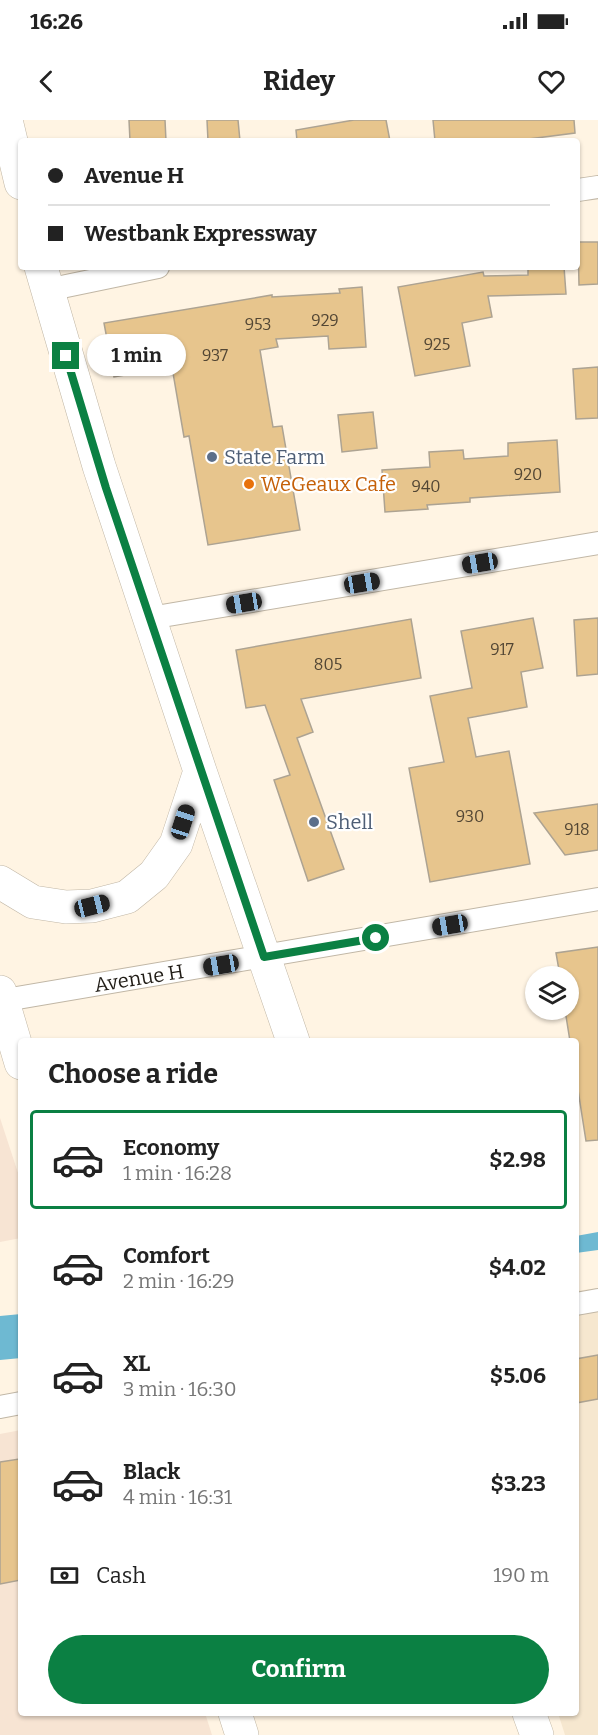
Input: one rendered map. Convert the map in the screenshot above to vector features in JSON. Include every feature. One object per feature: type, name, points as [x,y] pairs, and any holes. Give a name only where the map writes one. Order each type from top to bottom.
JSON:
[{"type":"highway","points":[[6,120],[18,170]]},
{"type":"highway","points":[[44,278],[99,466],[291,1038]]},
{"type":"highway","points":[[0,882],[33,902],[66,907],[92,906],[127,897],[154,875],[176,844],[200,771]]},
{"type":"highway","points":[[1,998],[18,1053]]},
{"type":"highway","points":[[236,1716],[242,1735]]},
{"type":"highway","points":[[530,1716],[537,1735]]},
{"type":"street","points":[[580,190],[598,187]]},
{"type":"street","points":[[44,278],[127,270]]},
{"type":"street","points":[[150,618],[598,543]]},
{"type":"street","name":"Avenue H","points":[[1,998],[264,957],[598,899]]},
{"type":"street","points":[[579,1303],[598,1300]]},
{"type":"street","points":[[0,1407],[18,1404]]},
{"type":"shaded area","points":[[0,1118],[18,1173],[18,1239],[0,1242]]},
{"type":"shaded area","points":[[598,1288],[598,1735],[565,1735],[559,1716],[579,1716],[579,1291]]},
{"type":"shaded area","points":[[18,1431],[18,1716],[206,1716],[212,1735],[0,1735],[0,1434]]},
{"type":"water","points":[[598,1232],[598,1250],[579,1253],[579,1235]]},
{"type":"water","points":[[18,1314],[18,1358],[0,1360],[0,1316]]},
{"type":"building","points":[[129,120],[165,120],[166,138],[130,138]]},
{"type":"building","points":[[207,120],[238,120],[240,138],[208,138]]},
{"type":"building","points":[[354,120],[386,120],[389,138],[297,138],[296,130]]},
{"type":"building","points":[[433,120],[574,120],[575,133],[536,138],[435,138]]},
{"type":"building","points":[[580,242],[598,242],[598,284],[579,285]]},
{"type":"building","points":[[528,270],[564,270],[566,294],[488,296],[492,317],[462,323],[470,366],[415,376],[398,287],[483,272],[484,276],[528,275]]},
{"type":"building","points":[[362,287],[366,347],[329,349],[328,336],[276,339],[278,347],[260,350],[273,427],[282,426],[300,530],[208,545],[189,436],[184,437],[172,367],[114,377],[104,323],[272,295],[272,297],[340,293],[339,289]]},
{"type":"building","points":[[598,367],[598,418],[576,419],[573,369]]},
{"type":"building","points":[[373,412],[377,448],[342,452],[338,415]]},
{"type":"building","points":[[557,440],[560,492],[470,498],[470,502],[427,505],[428,509],[385,512],[382,470],[430,467],[429,452],[463,450],[464,459],[508,456],[508,443]]},
{"type":"building","points":[[533,618],[543,668],[521,672],[527,707],[468,718],[476,757],[509,751],[530,864],[430,882],[409,768],[444,762],[430,696],[472,688],[461,631]]},
{"type":"building","points":[[598,618],[598,674],[577,676],[574,620]]},
{"type":"building","points":[[411,619],[421,678],[301,699],[313,732],[297,738],[344,869],[308,881],[274,780],[290,775],[265,705],[246,708],[236,650]]},
{"type":"building","points":[[598,804],[598,850],[565,855],[534,813]]},
{"type":"building","points":[[598,947],[598,1140],[586,1141],[579,1096],[579,1038],[570,1038],[567,1020],[579,1020],[579,966],[558,966],[556,953]]},
{"type":"building","points":[[598,1355],[598,1399],[579,1402],[579,1358]]},
{"type":"building","points":[[18,1459],[18,1581],[0,1584],[0,1462]]},
{"type":"place","name":"State Farm","points":[[212,457]]},
{"type":"place","name":"WeGeaux Cafe","points":[[249,484]]},
{"type":"place","name":"Shell","points":[[314,822]]},
{"type":"route","points":[[66,356],[106,488],[264,957],[376,938]]}]
